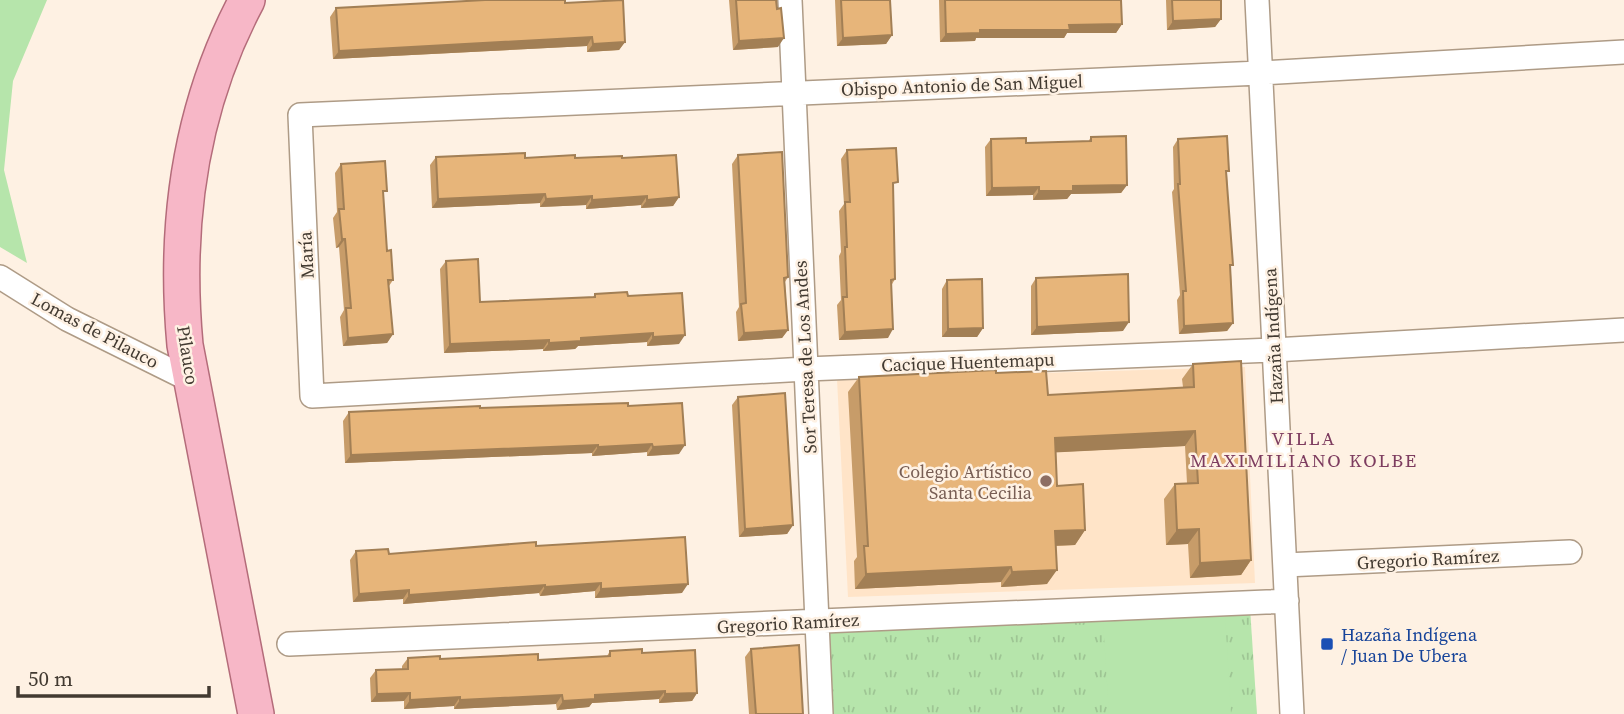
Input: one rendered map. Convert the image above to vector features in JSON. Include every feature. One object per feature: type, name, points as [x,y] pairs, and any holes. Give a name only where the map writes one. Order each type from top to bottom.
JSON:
[{"type":"main road","name":"Pilauco","points":[[247,0],[210,88],[189,171],[183,214],[181,290],[185,345],[256,714]]},
{"type":"street","name":"Sor Teresa de Los Andes","points":[[790,0],[821,714]]},
{"type":"street","name":"Hazaña Indígena","points":[[1257,0],[1292,714]]},
{"type":"street","name":"Obispo Antonio de San Miguel","points":[[299,114],[1260,73],[1624,52]]},
{"type":"street","name":"María","points":[[299,114],[312,396]]},
{"type":"street","name":"Lomas de Pilauco","points":[[0,278],[67,319],[192,381]]},
{"type":"street","name":"Cacique Huentemapu","points":[[312,396],[806,369],[1274,350],[1624,330]]},
{"type":"street","name":"Gregorio Ramírez","points":[[1285,565],[1570,552]]},
{"type":"street","name":"Gregorio Ramírez","points":[[289,644],[1287,601]]},
{"type":"shaded area","name":"Colegio Artístico Santa Cecilia","points":[[1245,367],[1255,583],[848,597],[837,379]]},
{"type":"green space","points":[[0,0],[47,0],[13,81],[4,170],[27,263],[0,247]]},
{"type":"green space","points":[[1250,608],[1257,714],[831,714],[827,629]]},
{"type":"green space","points":[[1225,614],[1231,714],[1109,714],[1103,621]]},
{"type":"building","points":[[485,0],[565,0],[565,3],[623,0],[625,42],[593,44],[592,37],[339,51],[336,8]]},
{"type":"building","points":[[736,0],[776,0],[777,9],[781,8],[784,38],[739,41]]},
{"type":"building","points":[[841,0],[890,0],[892,35],[843,38]]},
{"type":"building","points":[[945,0],[1121,0],[1122,24],[1069,25],[1070,30],[980,30],[980,33],[946,34]]},
{"type":"building","points":[[1172,0],[1221,0],[1221,19],[1173,21]]},
{"type":"building","points":[[1126,136],[1127,185],[1073,186],[1073,191],[1039,191],[1039,187],[992,188],[991,139],[1026,138],[1026,143],[1091,141],[1091,137]]},
{"type":"building","points":[[1227,136],[1229,171],[1226,171],[1233,265],[1230,265],[1233,323],[1184,326],[1183,291],[1186,291],[1178,184],[1178,139]]},
{"type":"building","points":[[896,148],[898,182],[893,183],[895,279],[891,280],[893,329],[845,332],[845,202],[850,202],[847,150]]},
{"type":"building","points":[[782,152],[788,277],[784,278],[788,330],[744,333],[741,304],[746,303],[738,155]]},
{"type":"building","points":[[525,153],[525,158],[676,155],[679,197],[647,200],[647,196],[592,200],[592,196],[546,199],[545,194],[438,199],[436,157]]},
{"type":"building","points":[[385,161],[387,191],[383,191],[387,251],[391,250],[393,280],[388,280],[393,334],[348,338],[346,308],[351,308],[345,239],[342,239],[339,209],[344,209],[341,164]]},
{"type":"building","points":[[478,259],[480,302],[595,297],[595,294],[627,292],[628,296],[682,293],[685,335],[653,337],[653,333],[549,343],[549,340],[450,344],[446,261]]},
{"type":"building","points":[[1128,274],[1129,322],[1037,327],[1036,278]]},
{"type":"building","points":[[982,279],[983,328],[948,329],[947,280]]},
{"type":"building","name":"Colegio Artístico Santa Cecilia","points":[[1241,361],[1251,560],[1200,563],[1199,529],[1177,530],[1175,484],[1198,483],[1195,431],[1055,438],[1057,486],[1083,484],[1085,530],[1055,531],[1057,570],[1012,572],[1011,567],[866,574],[864,546],[868,546],[859,377],[996,370],[996,373],[1046,371],[1048,395],[1194,387],[1193,364]]},
{"type":"building","points":[[785,393],[793,525],[745,529],[738,397]]},
{"type":"building","points":[[628,403],[628,406],[682,403],[685,445],[598,445],[351,455],[349,412]]},
{"type":"building","points":[[685,537],[688,584],[601,589],[601,583],[409,595],[409,590],[359,594],[356,551],[388,549],[389,554],[536,542],[536,546]]},
{"type":"building","points":[[799,645],[803,714],[756,714],[751,649]]},
{"type":"building","points":[[642,649],[642,653],[695,650],[697,693],[665,694],[665,691],[595,695],[595,699],[563,701],[562,695],[410,700],[410,693],[377,694],[376,670],[408,669],[408,658],[538,654],[538,660],[610,656],[610,651]]},
{"type":"place","name":"Colegio Artístico Santa Cecilia","points":[[1046,481]]},
{"type":"place","name":"Hazaña Indígena / Juan De Ubera","points":[[1327,644]]},
{"type":"district","name":"VILLA MAXIMILIANO KOLBE","points":[[1304,449]]}]
